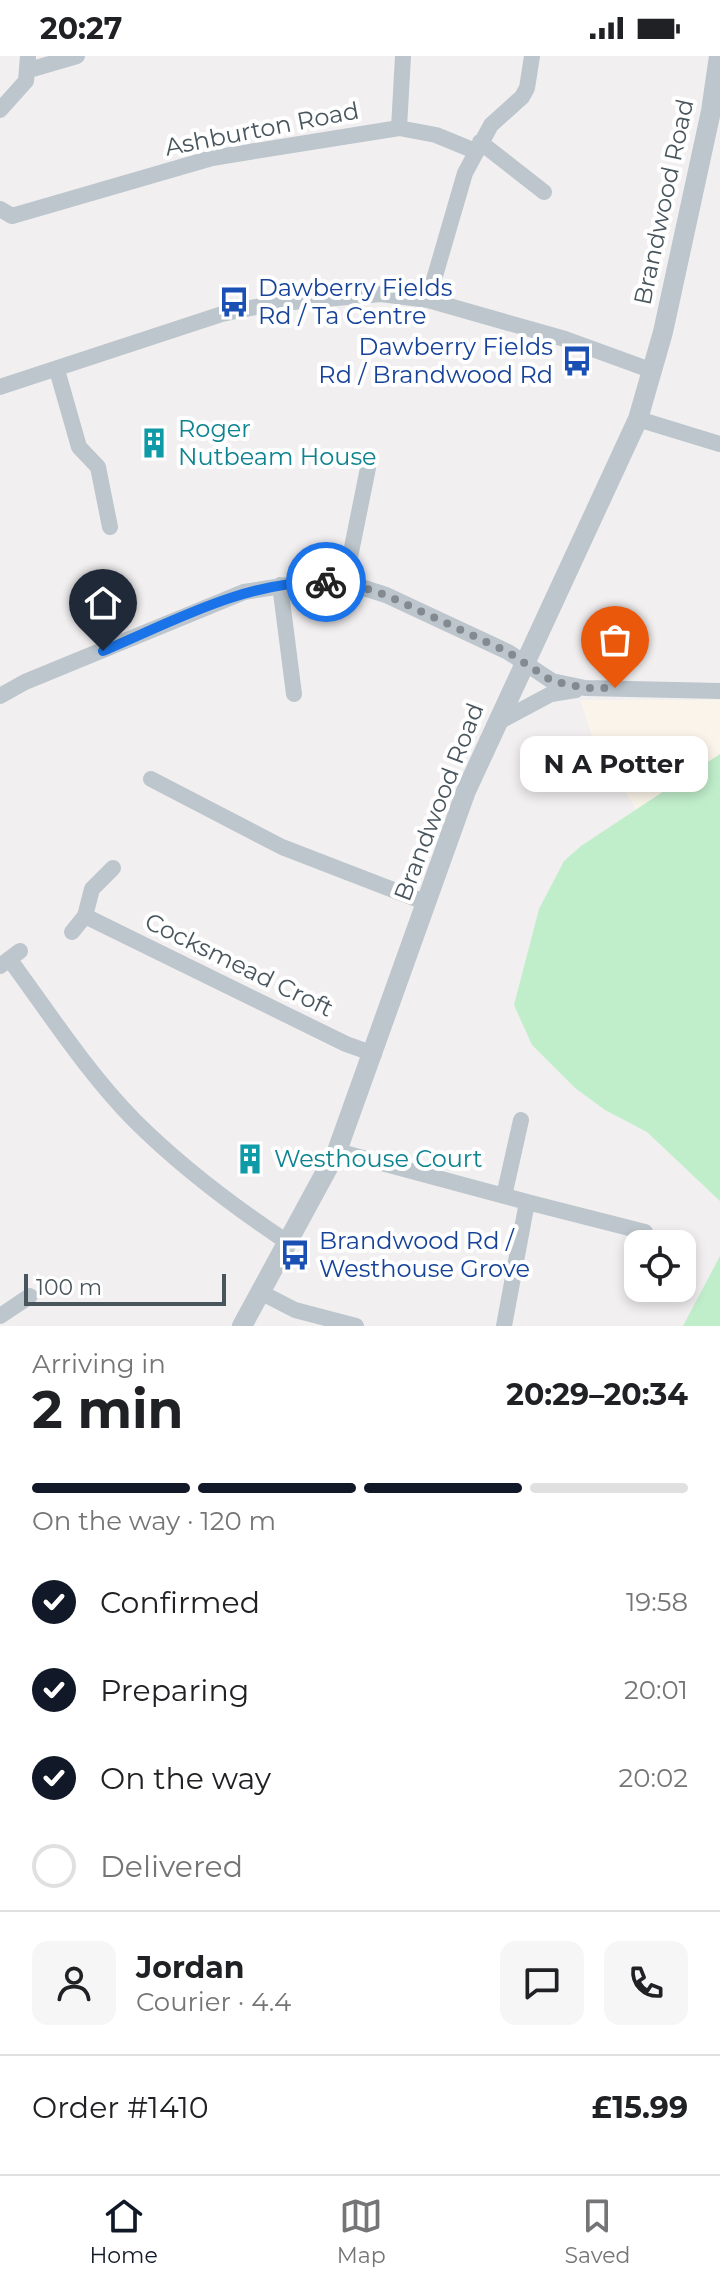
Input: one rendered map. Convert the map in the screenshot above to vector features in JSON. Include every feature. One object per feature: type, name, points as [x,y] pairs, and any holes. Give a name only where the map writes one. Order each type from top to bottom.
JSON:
[{"type":"street","points":[[0,110],[16,95],[29,63],[77,56]]},
{"type":"street","points":[[399,128],[403,56]]},
{"type":"street","points":[[428,300],[465,173],[491,125],[522,97],[527,88],[532,56]]},
{"type":"street","name":"Brandwood Road","points":[[242,1326],[337,1151],[466,791],[494,724],[525,665],[638,419],[653,371],[716,112],[719,56]]},
{"type":"street","name":"Ashburton Road","points":[[6,213],[212,158],[399,128],[478,146],[544,192]]},
{"type":"street","points":[[0,387],[183,326],[270,304],[381,294],[428,300],[565,339],[653,371]]},
{"type":"street","points":[[57,370],[79,447],[98,467],[110,527]]},
{"type":"street","points":[[638,419],[720,444]]},
{"type":"street","points":[[345,582],[368,468]]},
{"type":"street","points":[[0,696],[25,682],[244,592],[280,585],[345,582],[386,595],[508,652],[552,681],[585,688],[720,691]]},
{"type":"street","points":[[280,585],[294,694]]},
{"type":"street","points":[[494,724],[551,694],[585,688]]},
{"type":"street","points":[[151,779],[282,847],[427,903]]},
{"type":"street","points":[[72,932],[85,916],[92,889],[113,868]]},
{"type":"street","name":"Cocksmead Croft","points":[[85,916],[346,1044],[374,1054]]},
{"type":"street","points":[[10,959],[96,1077],[133,1119],[237,1208],[287,1242]]},
{"type":"street","points":[[504,1196],[521,1120]]},
{"type":"street","points":[[337,1151],[637,1230]]},
{"type":"street","points":[[504,1326],[527,1202]]},
{"type":"street","points":[[260,1292],[295,1310],[362,1321]]},
{"type":"street","points":[[0,1316],[30,1296]]},
{"type":"shaded area","points":[[580,700],[720,700],[720,754],[637,811],[592,736]]},
{"type":"green space","points":[[720,754],[720,1201],[647,1132],[605,1110],[575,1088],[532,1045],[514,1005],[539,909],[564,861],[581,846]]},
{"type":"green space","points":[[720,1256],[720,1326],[683,1326]]},
{"type":"way so far","points":[[326,582],[345,582],[386,595],[508,652],[552,681],[585,688],[615,688]]},
{"type":"place","name":"Dawberry Fields Rd / Ta Centre","points":[[234,302]]},
{"type":"place","name":"Dawberry Fields Rd / Brandwood Rd","points":[[577,361]]},
{"type":"place","name":"Roger Nutbeam House","points":[[154,443]]},
{"type":"place","name":"N A Potter","points":[[615,688]]},
{"type":"place","name":"Westhouse Court","points":[[250,1159]]},
{"type":"place","name":"Brandwood Rd / Westhouse Grove","points":[[295,1255]]},
{"type":"route","points":[[103,651],[244,592],[280,585],[326,582]]}]
